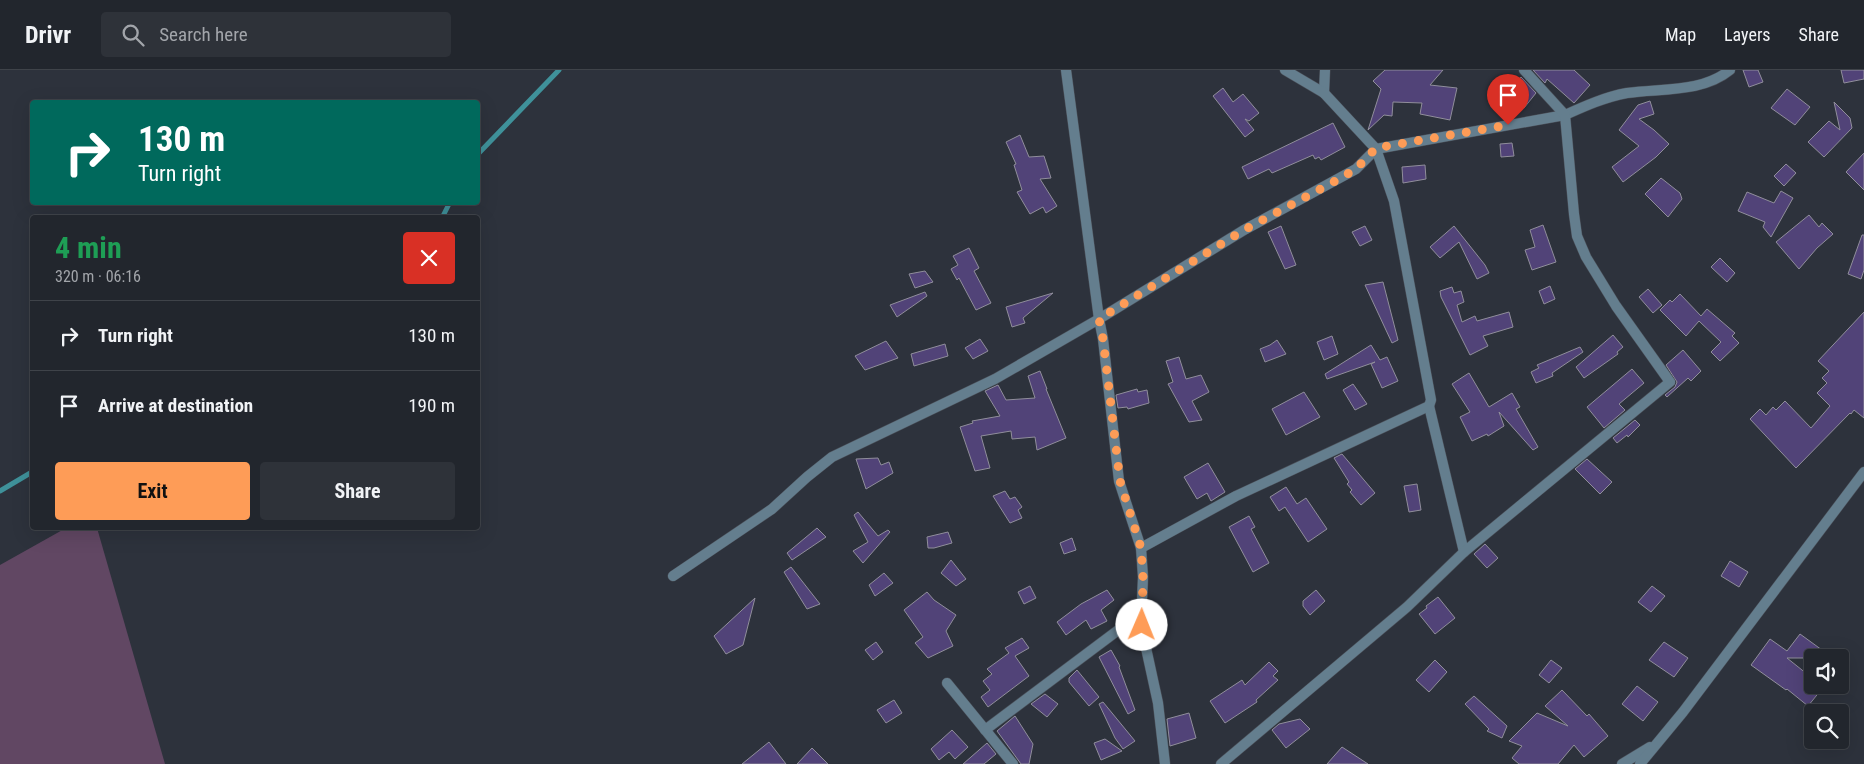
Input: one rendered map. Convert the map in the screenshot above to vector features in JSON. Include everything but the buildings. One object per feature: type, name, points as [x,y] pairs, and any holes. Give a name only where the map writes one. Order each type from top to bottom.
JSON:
[{"type":"street","points":[[1066,70],[1103,339],[1120,481],[1141,548],[1143,638],[1158,703],[1165,764]]},
{"type":"street","points":[[1285,70],[1324,93],[1376,148],[1394,201],[1431,400],[1429,406],[1464,552]]},
{"type":"street","points":[[1324,93],[1325,70]]},
{"type":"street","points":[[1226,762],[1401,612],[1464,552],[1670,382],[1616,306],[1586,257],[1577,236],[1565,115],[1524,70]]},
{"type":"street","points":[[673,576],[772,509],[806,477],[832,457],[996,379],[1099,319],[1244,230],[1356,169],[1376,148],[1565,115],[1594,102],[1626,94],[1703,85],[1720,78],[1730,70]]},
{"type":"street","points":[[1141,548],[1236,496],[1429,406]]},
{"type":"street","points":[[1640,764],[1682,712],[1864,472]]},
{"type":"street","points":[[985,730],[1141,613]]},
{"type":"street","points":[[947,683],[1013,764]]},
{"type":"street","points":[[1622,764],[1657,742]]},
{"type":"shaded area","points":[[62,530],[98,530],[165,764],[0,764],[0,565]]},
{"type":"waterway","points":[[480,152],[559,70]]},
{"type":"waterway","points":[[444,215],[448,205]]},
{"type":"waterway","points":[[0,491],[30,473]]},
{"type":"route","points":[[1142,625],[1143,577],[1141,548],[1120,481],[1099,319],[1211,249],[1356,169],[1376,148],[1508,125]]}]
